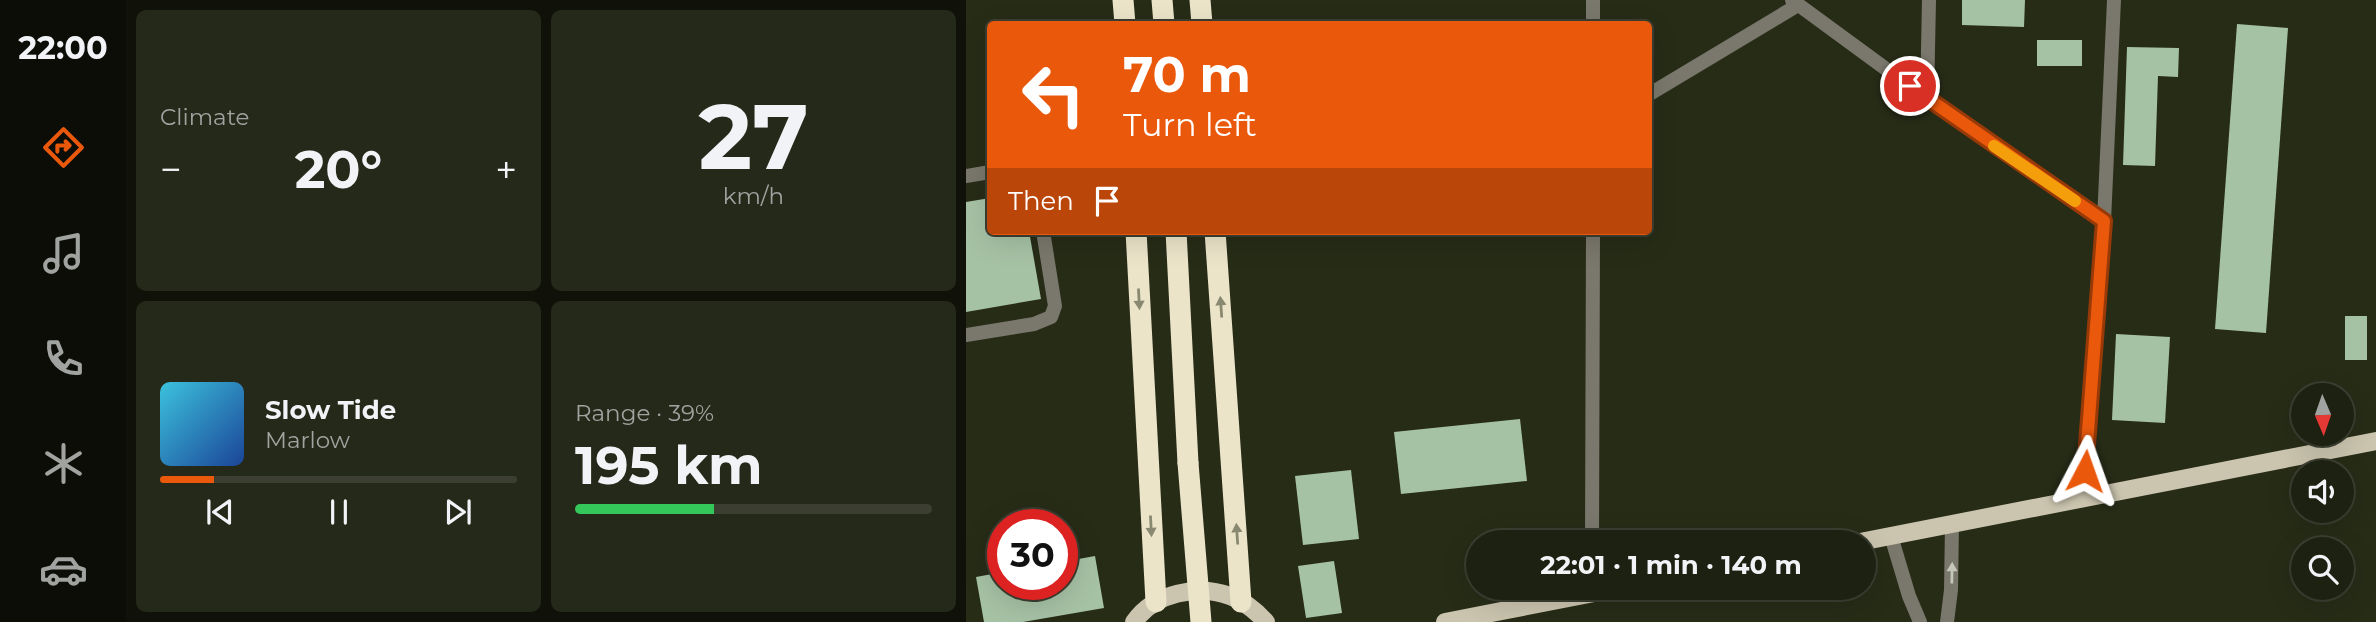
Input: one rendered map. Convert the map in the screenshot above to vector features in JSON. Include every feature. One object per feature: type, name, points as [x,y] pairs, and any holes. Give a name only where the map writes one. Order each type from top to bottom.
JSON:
[{"type":"highway","points":[[1123,0],[1125,21]]},
{"type":"highway","points":[[1162,0],[1164,21]]},
{"type":"highway","points":[[1200,0],[1202,21]]},
{"type":"highway","points":[[1136,235],[1156,602]]},
{"type":"highway","points":[[1176,235],[1188,463],[1201,622]]},
{"type":"highway","points":[[1215,235],[1241,602]]},
{"type":"main road","points":[[1876,539],[2376,441]]},
{"type":"main road","points":[[1134,622],[1156,602],[1180,593],[1206,590],[1231,596],[1253,609],[1266,622]]},
{"type":"main road","points":[[1445,622],[1549,600]]},
{"type":"street","points":[[1592,0],[1593,21]]},
{"type":"street","points":[[1927,99],[1929,0]]},
{"type":"street","points":[[2083,499],[2104,221],[2114,0]]},
{"type":"street","points":[[1652,92],[1795,3],[1927,99],[2104,221]]},
{"type":"street","points":[[966,176],[987,172]]},
{"type":"street","points":[[966,335],[1034,324],[1051,317],[1055,306],[1044,235]]},
{"type":"street","points":[[1592,530],[1593,235]]},
{"type":"street","points":[[1947,622],[1951,590],[1952,524]]},
{"type":"street","points":[[1891,536],[1909,596],[1920,622]]},
{"type":"building","points":[[1962,0],[2025,0],[2024,27],[1962,25]]},
{"type":"building","points":[[2237,24],[2288,28],[2266,333],[2215,329]]},
{"type":"building","points":[[2037,40],[2082,40],[2082,66],[2037,66]]},
{"type":"building","points":[[2127,47],[2179,48],[2178,77],[2158,76],[2155,166],[2123,165]]},
{"type":"building","points":[[987,198],[987,235],[1030,235],[1041,299],[966,312],[966,202]]},
{"type":"building","points":[[2345,316],[2367,316],[2367,360],[2345,360]]},
{"type":"building","points":[[2116,334],[2170,337],[2165,423],[2112,420]]},
{"type":"building","points":[[1520,419],[1527,481],[1401,494],[1394,432]]},
{"type":"building","points":[[1351,470],[1359,539],[1303,545],[1295,476]]},
{"type":"building","points":[[1095,556],[1104,608],[1023,622],[984,622],[976,577],[987,575],[987,600],[1078,600],[1078,559]]},
{"type":"building","points":[[1334,561],[1342,613],[1306,618],[1298,566]]},
{"type":"slow traffic","points":[[1994,146],[2075,201]]},
{"type":"route","points":[[1910,86],[2104,221],[2085,471]]}]
